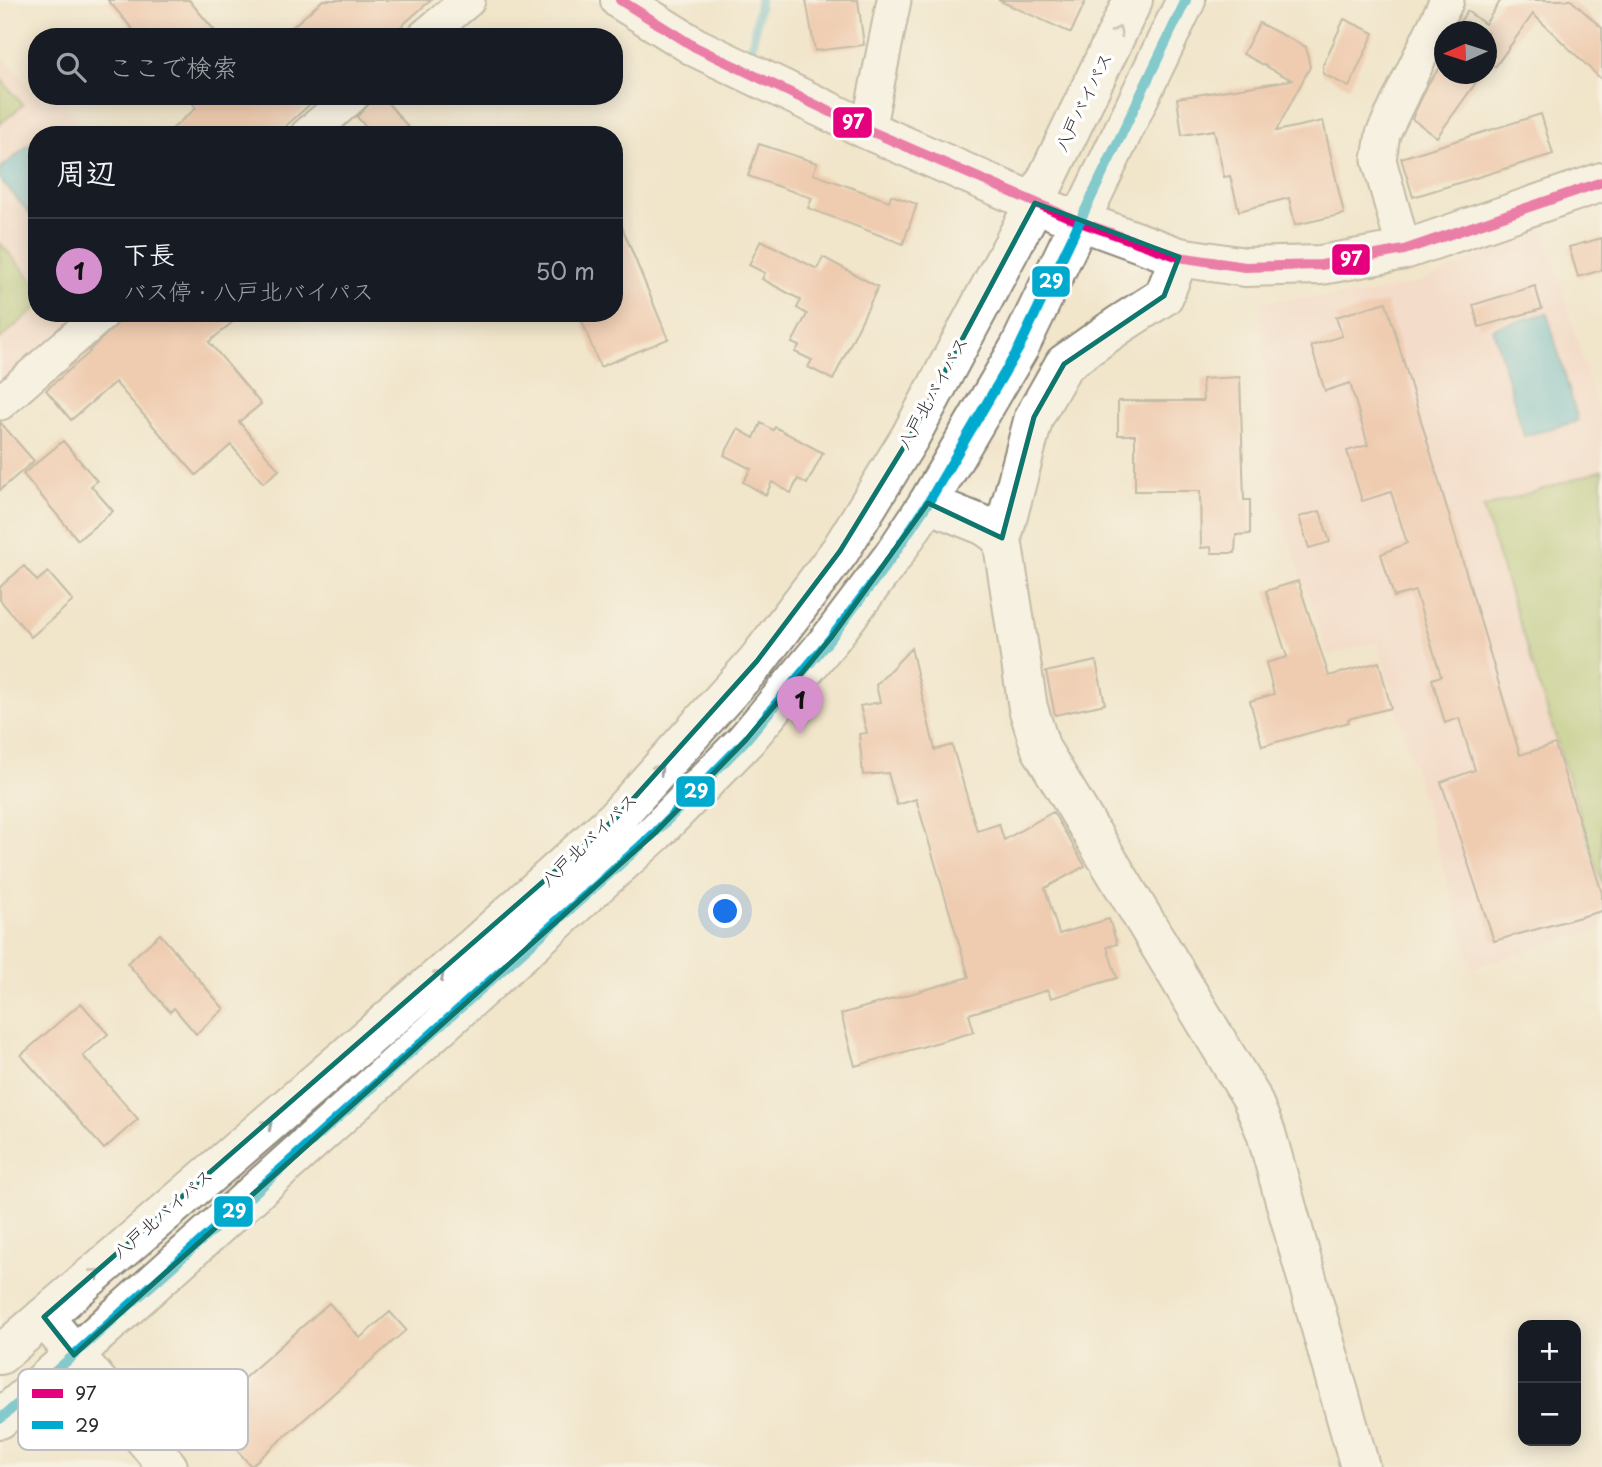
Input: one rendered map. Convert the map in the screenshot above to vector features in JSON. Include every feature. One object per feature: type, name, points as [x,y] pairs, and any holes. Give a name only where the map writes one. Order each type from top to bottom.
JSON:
[{"type":"main road","points":[[620,0],[695,47],[868,130],[1080,222],[1179,257],[1245,267],[1321,265],[1404,250],[1602,182]]},
{"type":"main road","name":"八戸バイパス","points":[[1035,203],[1133,0]]},
{"type":"main road","points":[[58,1369],[655,833],[746,740],[831,638],[893,556],[928,503],[1019,348],[1186,0]]},
{"type":"main road","name":"八戸北バイパス","points":[[0,1355],[471,949],[605,827],[723,698],[757,660],[840,551],[910,437],[1035,203]]},
{"type":"main road","points":[[1179,257],[1164,296],[1064,364],[1034,417],[1002,538],[1028,708],[1041,749],[1251,1097],[1266,1133],[1360,1467]]},
{"type":"main road","points":[[928,503],[985,526],[1002,538]]},
{"type":"main road","points":[[44,1317],[86,1369]]},
{"type":"main road","points":[[0,1419],[18,1403]]},
{"type":"main road","points":[[154,1450],[168,1467]]},
{"type":"street","points":[[435,28],[468,0]]},
{"type":"street","points":[[868,130],[894,0]]},
{"type":"street","points":[[1404,250],[1379,160],[1383,134],[1447,0]]},
{"type":"street","points":[[317,126],[342,105]]},
{"type":"street","points":[[0,403],[93,322]]},
{"type":"highlighted area","points":[[1035,203],[1179,257],[1164,296],[1064,364],[1034,417],[1002,538],[928,503],[831,638],[746,740],[655,833],[74,1355],[44,1317],[616,818],[757,661],[840,551],[910,437]]},
{"type":"shaded area","points":[[0,52],[28,84],[28,105],[66,105],[84,126],[28,126],[28,322],[78,322],[0,390]]},
{"type":"shaded area","points":[[1545,229],[1597,409],[1602,408],[1602,929],[1472,968],[1377,642],[1328,655],[1274,496],[1260,301],[1370,294],[1421,282]]},
{"type":"green space","points":[[0,78],[23,105],[0,124]]},
{"type":"green space","points":[[0,243],[28,275],[28,315],[0,339]]},
{"type":"green space","points":[[1602,470],[1602,884],[1483,508]]},
{"type":"water","points":[[28,146],[28,212],[0,179],[0,169]]},
{"type":"water","points":[[1547,313],[1578,421],[1524,436],[1493,328]]},
{"type":"building","points":[[108,0],[189,0],[212,28],[131,28]]},
{"type":"building","points":[[323,0],[431,0],[399,28],[291,28]]},
{"type":"building","points":[[806,0],[858,0],[864,45],[815,51]]},
{"type":"building","points":[[998,0],[1086,0],[1071,33]]},
{"type":"building","points":[[1501,0],[1571,0],[1602,28],[1602,80],[1533,14],[1497,64],[1497,21],[1487,21]]},
{"type":"building","points":[[1467,11],[1481,21],[1460,21]]},
{"type":"building","points":[[1344,19],[1374,33],[1349,87],[1323,74],[1323,65]]},
{"type":"building","points":[[1259,23],[1306,47],[1310,67],[1276,131],[1323,121],[1344,214],[1295,225],[1289,198],[1239,211],[1230,176],[1224,177],[1214,130],[1182,135],[1177,98],[1292,80],[1243,54]]},
{"type":"building","points":[[1434,76],[1434,84],[1475,84],[1437,137],[1412,119]]},
{"type":"building","points":[[194,105],[309,105],[286,126],[175,126],[196,108]]},
{"type":"building","points":[[368,105],[390,105],[407,126],[365,126],[357,117]]},
{"type":"building","points":[[1541,114],[1553,154],[1413,197],[1401,158]]},
{"type":"building","points":[[759,144],[817,163],[813,174],[889,201],[891,195],[917,204],[903,244],[808,208],[812,198],[748,176]]},
{"type":"building","points":[[623,229],[668,339],[600,367],[582,322],[623,322]]},
{"type":"building","points":[[1602,238],[1602,270],[1578,277],[1569,247]]},
{"type":"building","points":[[761,240],[817,269],[823,257],[878,287],[833,380],[808,367],[812,360],[795,352],[799,346],[792,343],[807,314],[797,308],[801,300],[762,279],[765,273],[749,265]]},
{"type":"building","points":[[1535,286],[1542,309],[1479,327],[1473,305]]},
{"type":"building","points":[[1386,302],[1520,755],[1555,744],[1602,893],[1602,911],[1494,941],[1441,782],[1475,770],[1459,718],[1445,723],[1432,679],[1441,676],[1415,591],[1394,597],[1381,554],[1407,543],[1391,492],[1362,501],[1347,451],[1368,445],[1350,383],[1325,391],[1311,346],[1342,336],[1336,317]]},
{"type":"building","points":[[119,322],[232,322],[209,342],[261,404],[239,422],[279,470],[263,483],[231,445],[196,475],[115,382],[71,420],[46,390]]},
{"type":"building","points":[[1240,377],[1244,500],[1250,500],[1250,534],[1236,535],[1235,553],[1212,553],[1211,547],[1201,548],[1200,491],[1135,491],[1135,435],[1118,435],[1118,401],[1203,401],[1202,379]]},
{"type":"building","points":[[0,422],[34,461],[0,490]]},
{"type":"building","points":[[761,423],[773,430],[775,427],[823,453],[807,484],[798,479],[791,493],[772,482],[766,495],[743,482],[751,469],[724,455],[738,429],[754,438]]},
{"type":"building","points":[[63,441],[97,481],[91,486],[113,511],[78,540],[23,474]]},
{"type":"building","points":[[1320,511],[1330,542],[1309,548],[1299,517]]},
{"type":"building","points":[[24,566],[37,581],[48,572],[73,601],[31,637],[0,600],[0,587]]},
{"type":"building","points":[[1298,581],[1329,676],[1379,662],[1391,708],[1262,746],[1250,701],[1274,694],[1266,663],[1287,657],[1266,591]]},
{"type":"building","points":[[911,648],[935,750],[952,745],[977,831],[999,824],[1004,840],[1053,812],[1085,866],[1045,888],[1059,934],[1109,919],[1117,944],[1107,947],[1117,978],[1051,998],[1048,990],[969,1014],[974,1032],[855,1066],[841,1014],[969,977],[916,799],[897,805],[888,773],[863,775],[859,734],[867,733],[860,706],[880,702],[876,685]]},
{"type":"building","points":[[1096,661],[1105,704],[1055,715],[1046,672]]},
{"type":"building","points":[[160,934],[224,1009],[196,1034],[174,1008],[170,1012],[127,963]]},
{"type":"building","points":[[81,1003],[108,1034],[83,1056],[138,1119],[104,1149],[21,1055]]},
{"type":"building","points":[[329,1303],[360,1338],[390,1312],[406,1330],[251,1466],[237,1450],[248,1450],[248,1375]]},
{"type":"waterway","points":[[752,47],[760,0]]},
{"type":"transit line","name":"97","points":[[620,0],[695,47],[868,130],[1080,222],[1179,257],[1245,267],[1321,265],[1404,250],[1602,182]]},
{"type":"transit line","name":"29","points":[[58,1369],[655,833],[746,740],[831,638],[893,556],[928,503],[1019,348],[1186,0]]},
{"type":"transit line","name":"29","points":[[0,1419],[18,1403]]},
{"type":"place","name":"下長","points":[[800,734]]}]
